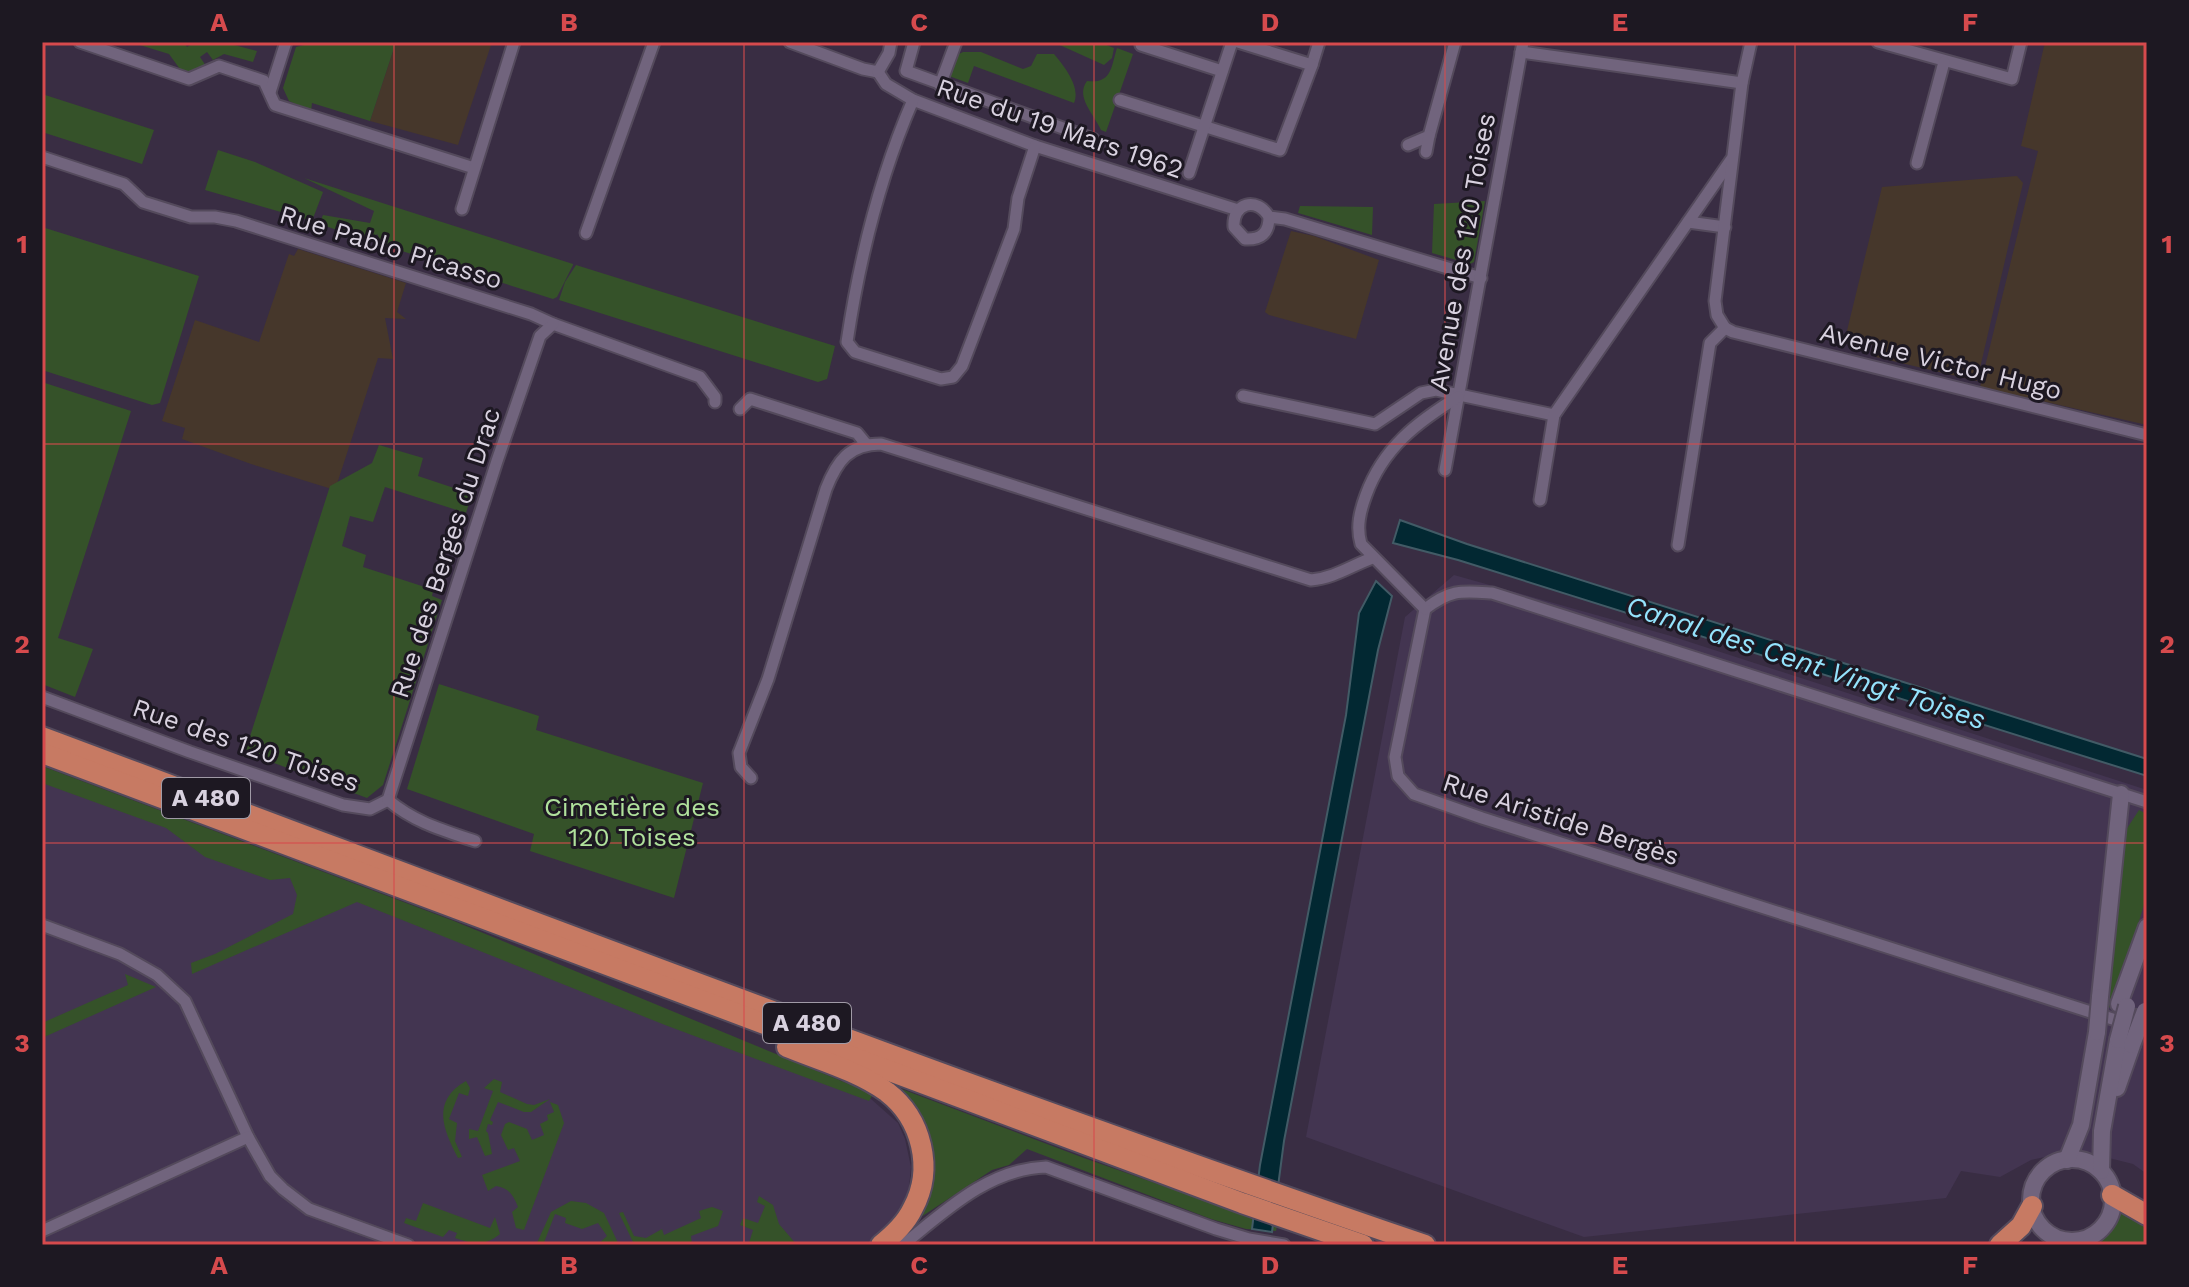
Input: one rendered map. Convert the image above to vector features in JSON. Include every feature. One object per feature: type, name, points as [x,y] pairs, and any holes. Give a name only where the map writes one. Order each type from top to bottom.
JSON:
[{"type":"highway","name":"A 480","points":[[42,737],[861,1043],[1243,1193]]},
{"type":"highway","name":"A 480","points":[[42,753],[695,998],[1243,1193],[1283,1207],[1425,1245]]},
{"type":"highway","points":[[695,998],[759,1036],[880,1087],[901,1105],[916,1128],[922,1152],[920,1192],[906,1219],[881,1245]]},
{"type":"highway","points":[[2112,1195],[2147,1215]]},
{"type":"highway","points":[[2000,1245],[2021,1226],[2032,1206]]},
{"type":"highway","name":"A 480","points":[[1283,1207],[1363,1245]]},
{"type":"main road","points":[[2114,1038],[2100,997],[2121,794]]},
{"type":"main road","points":[[2101,1171],[2102,1131],[2114,1038],[2147,927]]},
{"type":"main road","points":[[2067,1160],[2077,1139],[2087,1099],[2114,1038],[2146,1008]]},
{"type":"main road","points":[[2067,1160],[2085,1162],[2101,1171],[2112,1195],[2106,1223],[2081,1242],[2048,1238],[2032,1206],[2032,1191],[2038,1178],[2047,1168],[2067,1160]]},
{"type":"street","points":[[80,42],[189,79],[219,66],[264,81],[275,105],[474,168]]},
{"type":"street","points":[[270,92],[286,42]]},
{"type":"street","points":[[462,209],[514,42]]},
{"type":"street","points":[[586,233],[654,42]]},
{"type":"street","points":[[790,42],[878,72],[889,53],[891,42]]},
{"type":"street","points":[[914,42],[906,71],[1093,139]]},
{"type":"street","points":[[940,85],[956,42]]},
{"type":"street","points":[[1189,173],[1222,71],[1235,42],[1312,65]]},
{"type":"street","points":[[1120,100],[1280,150],[1319,42]]},
{"type":"street","points":[[1426,152],[1455,42]]},
{"type":"street","points":[[1678,545],[1710,343],[1725,328],[1717,315],[1715,301],[1742,83],[1751,42]]},
{"type":"street","points":[[1878,42],[2012,79],[2021,42]]},
{"type":"street","points":[[1141,45],[1222,71]]},
{"type":"street","points":[[1522,47],[1742,83]]},
{"type":"street","name":"Avenue des 120 Toises","points":[[1445,470],[1522,47]]},
{"type":"street","points":[[1917,163],[1944,62]]},
{"type":"street","name":"Rue du 19 Mars 1962","points":[[878,72],[886,84],[913,100],[1035,146],[1238,210],[1246,204],[1256,204],[1269,217],[1285,219],[1481,278]]},
{"type":"street","points":[[913,100],[894,144],[868,242],[847,342],[855,352],[941,379],[953,377],[962,366],[1014,229],[1018,198],[1035,146]]},
{"type":"street","points":[[1408,145],[1429,136]]},
{"type":"street","points":[[1540,500],[1554,415],[1734,156]]},
{"type":"street","name":"Rue Pablo Picasso","points":[[42,157],[124,184],[143,202],[191,217],[236,221],[510,307],[700,377],[715,397],[715,402]]},
{"type":"street","points":[[1238,210],[1233,219],[1234,227],[1245,239],[1263,235],[1269,227],[1269,217]]},
{"type":"street","points":[[1688,222],[1725,227]]},
{"type":"street","name":"Rue des Berges du Drac","points":[[388,800],[540,336],[553,324]]},
{"type":"street","name":"Avenue Victor Hugo","points":[[1725,328],[2147,435]]},
{"type":"street","points":[[1243,396],[1375,424],[1421,393],[1436,390],[1554,415]]},
{"type":"street","points":[[1458,397],[1418,422],[1391,450],[1373,475],[1361,510],[1358,533],[1361,544],[1425,609],[1444,594],[1460,591],[1492,593],[2147,802]]},
{"type":"street","points":[[740,409],[750,399],[783,408],[857,433],[866,444]]},
{"type":"street","points":[[751,778],[741,767],[739,753],[768,679],[826,489],[835,467],[848,451],[866,444],[881,444],[1311,580],[1338,574],[1372,558]]},
{"type":"street","name":"Rue Aristide Bergès","points":[[1425,609],[1395,757],[1398,776],[1414,794],[2147,1030]]},
{"type":"street","name":"Rue des 120 Toises","points":[[42,697],[343,805],[370,809],[388,800],[420,823],[475,841]]},
{"type":"street","points":[[42,925],[120,954],[157,975],[185,1001],[248,1137],[270,1176],[298,1202],[318,1213],[408,1245]]},
{"type":"street","points":[[42,1231],[248,1137]]},
{"type":"street","points":[[903,1245],[964,1197],[998,1176],[1022,1168],[1046,1167],[1249,1239],[1282,1244]]},
{"type":"street","points":[[895,1245],[930,1223]]},
{"type":"shaded area","points":[[396,42],[492,42],[458,145],[370,121]]},
{"type":"shaded area","points":[[2045,42],[2147,42],[2147,425],[1980,387],[2038,151],[2021,146]]},
{"type":"shaded area","points":[[2017,176],[2023,183],[1977,381],[1876,357],[1875,346],[1869,344],[1865,349],[1844,343],[1882,187]]},
{"type":"shaded area","points":[[1291,231],[1314,236],[1379,260],[1356,339],[1265,312]]},
{"type":"shaded area","points":[[298,249],[406,283],[397,312],[406,319],[385,318],[393,359],[378,358],[335,490],[182,439],[185,428],[162,421],[195,320],[259,342],[289,254],[294,256]]},
{"type":"shaded area","points":[[1454,575],[1671,636],[2147,790],[2147,1174],[2133,1164],[2077,1150],[2031,1160],[2000,1177],[1961,1171],[1946,1198],[1584,1237],[1306,1137],[1405,617]]},
{"type":"shaded area","points":[[42,781],[273,867],[568,985],[871,1099],[898,1123],[905,1139],[911,1167],[907,1206],[877,1245],[42,1245]]},
{"type":"green space","points":[[130,42],[184,42],[187,47],[195,42],[223,42],[257,51],[253,62],[224,54],[213,60],[207,52],[200,57],[206,66],[185,76],[169,54]]},
{"type":"green space","points":[[305,42],[396,42],[370,121],[312,103],[311,111],[289,101],[283,88],[296,47]]},
{"type":"green space","points":[[1053,42],[1099,42],[1114,48],[1112,58],[1104,65]]},
{"type":"green space","points":[[1117,48],[1133,54],[1106,132],[1101,130],[1083,93],[1087,81],[1106,77]]},
{"type":"green space","points":[[981,52],[1023,69],[1031,66],[1037,54],[1054,54],[1073,84],[1074,103],[974,66],[968,83],[949,76],[957,55]]},
{"type":"green space","points":[[42,94],[154,130],[142,164],[42,132]]},
{"type":"green space","points":[[218,150],[255,162],[323,192],[312,221],[205,190]]},
{"type":"green space","points":[[304,178],[573,265],[557,297],[553,299],[383,245],[377,234],[371,241],[322,225],[323,215],[370,223],[374,211]]},
{"type":"green space","points":[[1485,201],[1474,262],[1470,264],[1432,253],[1434,204]]},
{"type":"green space","points":[[1300,206],[1373,207],[1372,235],[1298,213]]},
{"type":"green space","points":[[42,227],[199,276],[160,403],[152,405],[42,370]]},
{"type":"green space","points":[[576,265],[835,346],[827,379],[818,382],[559,300],[565,282]]},
{"type":"green space","points":[[42,382],[131,411],[58,638],[93,649],[75,697],[42,684]]},
{"type":"green space","points":[[379,445],[423,458],[418,476],[472,494],[466,513],[385,487],[373,522],[350,516],[342,546],[366,555],[363,567],[428,588],[431,579],[437,575],[446,586],[445,592],[434,587],[432,596],[442,600],[383,785],[367,798],[245,752],[330,486],[372,463]]},
{"type":"green space","name":"Cimetière des 120 Toises","points":[[439,684],[539,716],[536,730],[703,783],[674,898],[530,851],[534,834],[407,789]]},
{"type":"green space","points":[[42,766],[454,921],[873,1094],[869,1101],[665,1025],[357,902],[192,974],[191,963],[293,914],[297,895],[290,878],[270,880],[205,857],[166,828],[42,783]]},
{"type":"green space","points":[[2139,810],[2147,814],[2147,895],[2113,1007],[2104,1008],[2124,833]]},
{"type":"green space","points":[[125,974],[156,987],[42,1038],[42,1023],[128,985]]},
{"type":"green space","points":[[494,1079],[502,1082],[500,1092],[527,1104],[534,1105],[550,1099],[531,1112],[498,1102],[490,1120],[492,1125],[488,1124],[486,1131],[492,1154],[485,1156],[477,1137],[469,1139],[469,1129],[478,1131],[493,1091],[484,1088]]},
{"type":"green space","points":[[466,1081],[470,1088],[468,1096],[459,1093],[449,1119],[457,1123],[455,1141],[462,1157],[458,1158],[443,1116],[448,1097]]},
{"type":"green space","points":[[891,1085],[1277,1226],[1276,1231],[1246,1229],[1211,1219],[1027,1149],[1009,1165],[992,1170],[912,1223],[929,1176]]},
{"type":"green space","points":[[550,1102],[558,1105],[564,1123],[524,1230],[516,1228],[512,1212],[518,1207],[512,1196],[504,1188],[496,1186],[488,1191],[482,1175],[520,1161],[514,1148],[508,1150],[501,1135],[505,1124],[509,1122],[527,1129],[532,1140],[544,1135],[540,1124],[554,1112]]},
{"type":"green space","points":[[759,1196],[773,1205],[779,1224],[797,1245],[744,1245],[745,1242],[749,1243],[753,1230],[740,1225],[743,1218],[758,1223],[765,1206],[757,1202]]},
{"type":"green space","points":[[571,1201],[586,1203],[604,1213],[619,1245],[597,1245],[607,1236],[598,1223],[582,1229],[565,1223],[566,1218],[555,1214],[543,1245],[536,1245],[551,1212]]},
{"type":"green space","points":[[423,1203],[490,1228],[495,1217],[500,1234],[483,1243],[473,1243],[455,1238],[457,1233],[449,1230],[443,1237],[404,1223],[406,1218],[416,1221]]},
{"type":"green space","points":[[712,1207],[723,1211],[718,1226],[691,1236],[692,1245],[634,1244],[619,1213],[623,1212],[634,1236],[646,1238],[662,1229],[664,1235],[701,1218],[699,1211]]},
{"type":"green space","points":[[2122,1208],[2147,1225],[2147,1245],[2097,1245],[2110,1233]]},
{"type":"water","name":"Canal des Cent Vingt Toises","points":[[1400,520],[1467,544],[2147,759],[2147,776],[1458,560],[1393,543]]},
{"type":"water","points":[[1376,581],[1392,596],[1378,650],[1284,1141],[1272,1232],[1252,1229],[1260,1165],[1346,715],[1359,613]]}]
